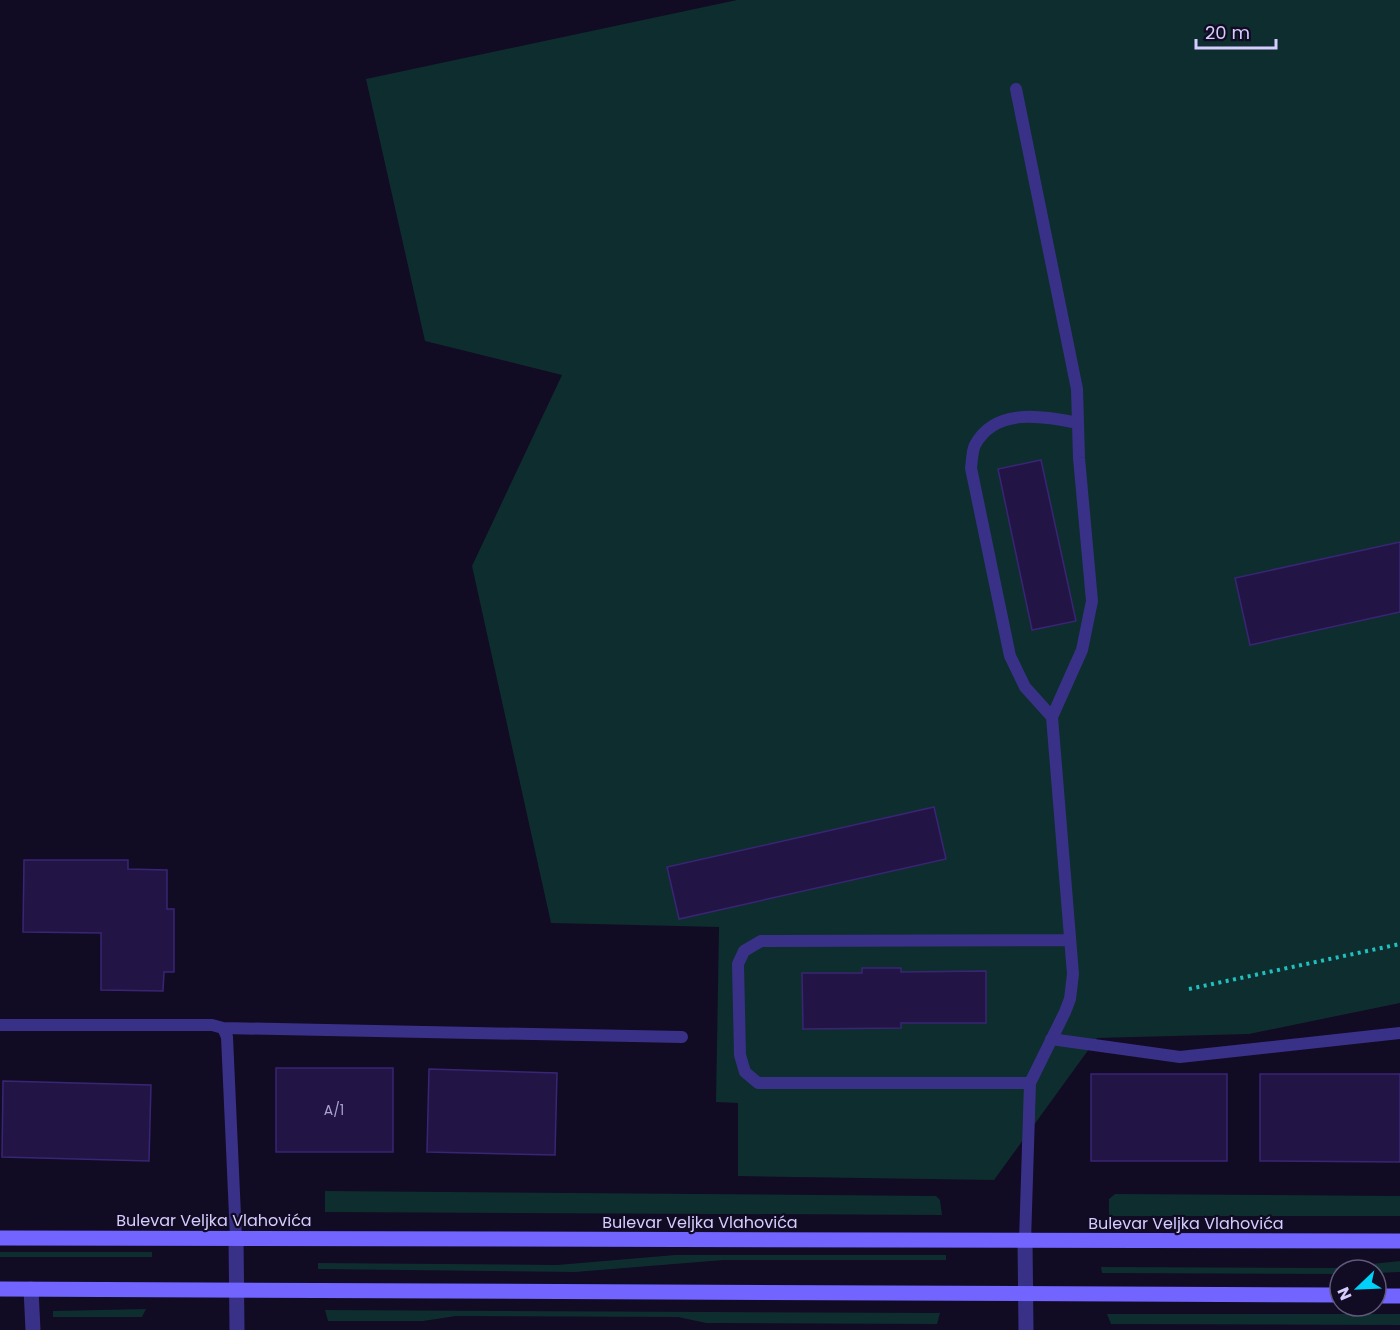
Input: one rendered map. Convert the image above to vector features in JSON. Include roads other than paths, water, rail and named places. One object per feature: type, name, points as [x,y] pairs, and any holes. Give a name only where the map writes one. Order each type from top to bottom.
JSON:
[{"type":"main road","name":"Bulevar Veljka Vlahovića","points":[[0,1238],[1400,1241]]},
{"type":"main road","points":[[0,1289],[1328,1295]]},
{"type":"street","points":[[236,1238],[237,1330]]},
{"type":"street","points":[[1025,1241],[1026,1330]]},
{"type":"street","points":[[31,1289],[33,1330]]},
{"type":"lane","points":[[1016,89],[1077,389],[1092,601],[1082,650],[1052,717],[1073,974],[1070,999],[1030,1083],[1025,1241]]},
{"type":"lane","points":[[1052,717],[1025,687],[1010,656],[971,468],[974,446],[987,429],[1011,419],[1040,415],[1078,423]]},
{"type":"lane","points":[[1030,1083],[758,1083],[745,1072],[740,1055],[738,964],[744,951],[761,941],[1070,940]]},
{"type":"lane","points":[[0,1025],[212,1025],[223,1028],[682,1037]]},
{"type":"lane","points":[[223,1028],[227,1036],[236,1238]]},
{"type":"lane","points":[[1051,1040],[1180,1057],[1400,1033]]}]
